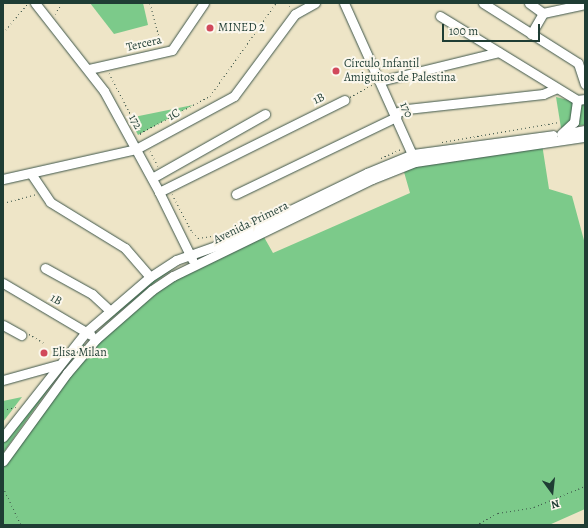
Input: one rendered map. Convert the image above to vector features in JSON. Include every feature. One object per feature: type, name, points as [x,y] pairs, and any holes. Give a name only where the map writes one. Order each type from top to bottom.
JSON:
[{"type":"street","name":"172","points":[[35,3],[89,69],[152,178],[189,254],[196,263]]},
{"type":"street","name":"Tercera","points":[[89,69],[172,50],[204,3]]},
{"type":"street","name":"1C","points":[[3,179],[32,174],[136,149],[234,96],[295,14],[315,3]]},
{"type":"street","name":"170","points":[[344,3],[414,158]]},
{"type":"street","points":[[483,3],[531,34],[581,62],[585,84]]},
{"type":"street","points":[[529,3],[543,13],[585,4]]},
{"type":"street","points":[[531,34],[543,13]]},
{"type":"street","points":[[440,16],[557,88],[581,100],[574,122],[561,134]]},
{"type":"street","points":[[380,81],[499,52]]},
{"type":"street","points":[[236,194],[407,109],[543,94],[557,88]]},
{"type":"street","name":"1B","points":[[159,192],[344,100]]},
{"type":"street","points":[[152,178],[265,114]]},
{"type":"street","name":"Avenida Primera","points":[[3,437],[86,332],[150,277],[189,254],[216,246],[367,173],[414,158],[585,130]]},
{"type":"street","name":"Avenida Primera","points":[[3,461],[67,373],[96,340],[152,290],[196,263],[414,158],[585,137]]},
{"type":"street","points":[[32,174],[42,192],[59,209],[125,248],[150,277]]},
{"type":"street","points":[[46,268],[92,294],[110,311]]},
{"type":"street","name":"1B","points":[[3,283],[86,332],[96,340]]},
{"type":"street","points":[[3,325],[21,335]]},
{"type":"street","points":[[3,380],[58,366]]},
{"type":"path","points":[[3,32],[28,3]]},
{"type":"path","points":[[50,21],[62,3]]},
{"type":"path","points":[[150,3],[163,52]]},
{"type":"path","points":[[140,134],[210,96],[276,3]]},
{"type":"path","points":[[105,66],[161,172]]},
{"type":"path","name":"1B","points":[[344,100],[380,81]]},
{"type":"path","points":[[441,142],[559,122]]},
{"type":"path","points":[[381,158],[409,145]]},
{"type":"path","points":[[169,187],[192,232],[198,238],[225,232]]},
{"type":"path","points":[[3,203],[42,192]]},
{"type":"path","points":[[3,410],[27,405]]},
{"type":"path","points":[[476,525],[498,513],[534,507],[585,486]]},
{"type":"path","points":[[3,487],[20,525]]},
{"type":"green space","points":[[90,3],[143,3],[148,25],[114,34]]},
{"type":"green space","points":[[556,97],[585,104],[585,125],[561,128]]},
{"type":"green space","points":[[193,105],[138,135],[129,118]]},
{"type":"green space","points":[[542,144],[549,189],[572,196],[585,244],[585,509],[549,525],[3,525],[3,465],[80,358],[182,272],[260,230],[273,253],[410,193],[404,172],[418,162]]},
{"type":"green space","points":[[182,262],[154,283],[99,329],[147,284]]},
{"type":"green space","points":[[84,340],[84,345],[61,372],[3,453],[3,443],[50,380]]},
{"type":"green space","points":[[22,397],[3,422],[3,401]]},
{"type":"place","name":"MINED 2","points":[[210,28]]},
{"type":"place","name":"Círculo Infantil Amiguitos de Palestina","points":[[336,71]]},
{"type":"place","name":"Elisa Milan","points":[[44,353]]}]
